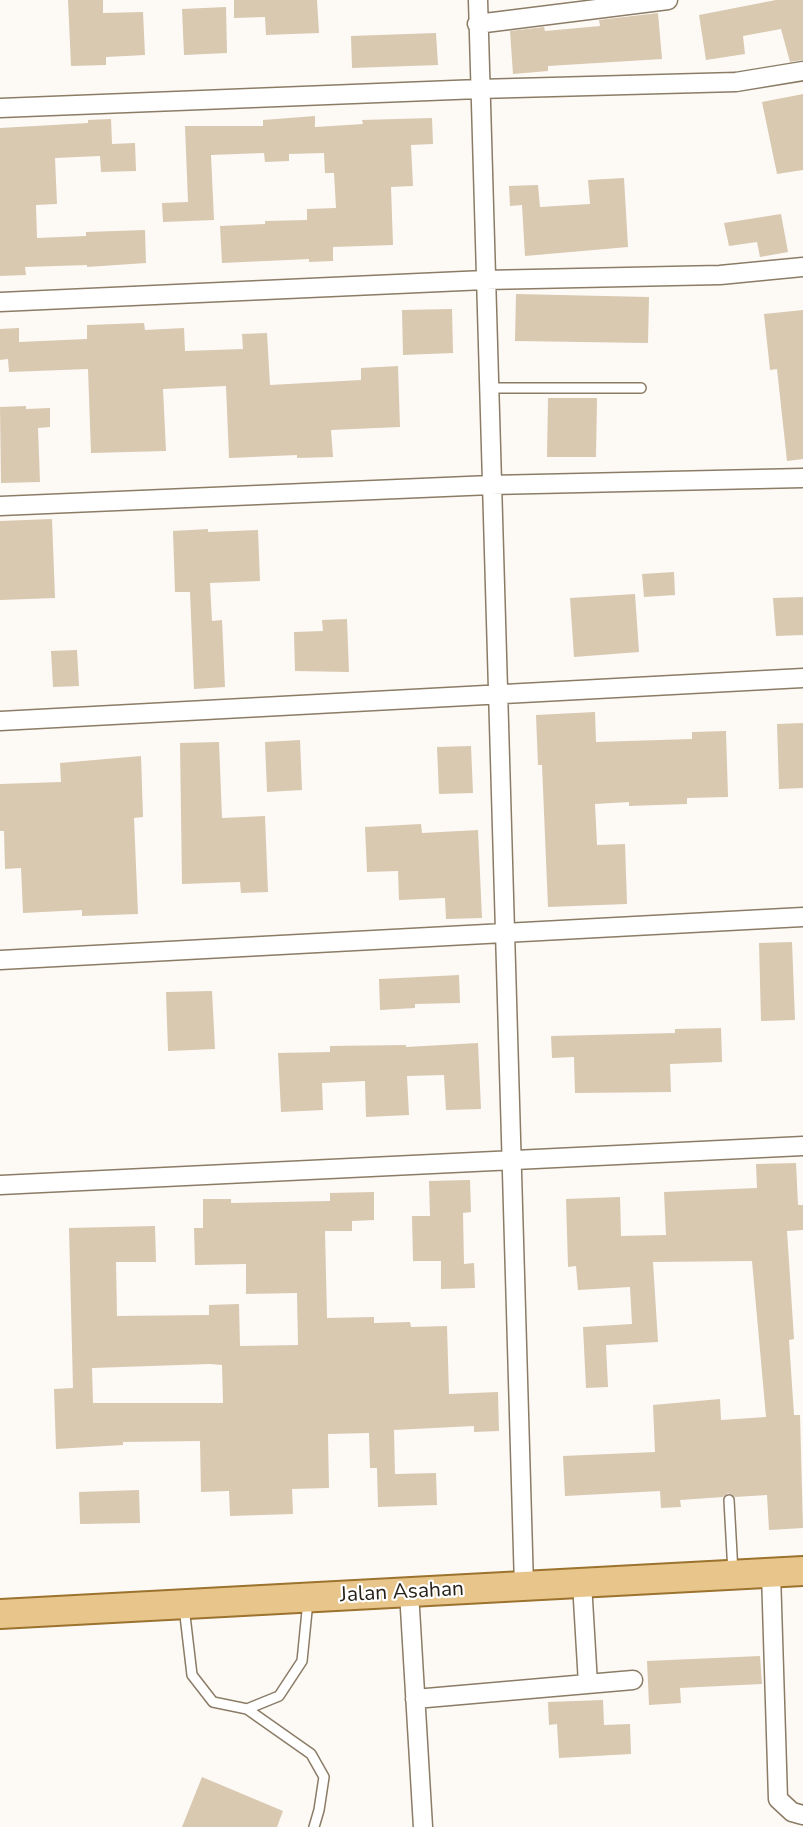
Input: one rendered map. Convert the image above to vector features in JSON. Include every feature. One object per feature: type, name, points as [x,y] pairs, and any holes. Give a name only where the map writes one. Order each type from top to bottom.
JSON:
[{"type":"main road","name":"Jalan Asahan","points":[[0,1614],[803,1571]]},
{"type":"street","points":[[478,0],[524,1586]]},
{"type":"street","points":[[477,24],[668,0]]},
{"type":"street","points":[[0,108],[479,89],[736,82],[803,71]]},
{"type":"street","points":[[0,302],[485,280],[720,275],[803,267]]},
{"type":"street","points":[[0,506],[491,485],[803,478]]},
{"type":"street","points":[[0,721],[803,678]]},
{"type":"street","points":[[0,960],[803,917]]},
{"type":"street","points":[[0,1185],[803,1146]]},
{"type":"street","points":[[771,1573],[778,1799],[792,1812],[803,1815]]},
{"type":"street","points":[[582,1583],[588,1684]]},
{"type":"street","points":[[409,1592],[423,1827]]},
{"type":"street","points":[[416,1699],[633,1680]]},
{"type":"lane","points":[[488,388],[641,388]]},
{"type":"lane","points":[[729,1500],[734,1575]]},
{"type":"lane","points":[[247,1709],[279,1696],[302,1661],[309,1598]]},
{"type":"lane","points":[[184,1604],[192,1675],[213,1702],[247,1709],[311,1754],[324,1777],[320,1809],[314,1827]]},
{"type":"building","points":[[68,0],[103,0],[103,13],[143,12],[145,55],[106,57],[106,65],[71,66]]},
{"type":"building","points":[[234,0],[317,0],[319,33],[266,35],[265,17],[234,18]]},
{"type":"building","points":[[776,0],[803,0],[803,60],[790,62],[781,29],[743,36],[745,54],[706,60],[699,15]]},
{"type":"building","points":[[226,7],[227,53],[184,55],[182,9]]},
{"type":"building","points":[[658,13],[662,59],[548,66],[548,71],[513,74],[510,31],[544,27],[545,31],[600,26],[599,20]]},
{"type":"building","points":[[436,33],[438,65],[352,68],[351,36]]},
{"type":"building","points":[[803,94],[803,170],[777,174],[762,102]]},
{"type":"building","points":[[315,116],[315,127],[363,124],[362,120],[432,118],[433,144],[411,145],[413,186],[391,187],[393,245],[333,247],[333,261],[309,262],[309,259],[222,263],[220,226],[265,224],[265,221],[307,220],[307,209],[336,208],[334,173],[325,173],[324,153],[289,154],[289,161],[265,162],[264,153],[211,155],[214,220],[163,222],[162,203],[188,202],[185,126],[263,126],[263,120]]},
{"type":"building","points":[[111,119],[112,144],[135,143],[136,171],[101,172],[100,156],[55,158],[57,204],[36,205],[37,238],[86,236],[86,232],[145,230],[146,263],[87,267],[87,265],[25,267],[26,275],[0,276],[0,128],[88,123],[88,120]]},
{"type":"building","points":[[624,178],[628,247],[525,256],[522,205],[510,206],[509,186],[538,185],[540,207],[590,204],[588,180]]},
{"type":"building","points":[[781,214],[788,252],[760,257],[757,242],[729,246],[724,223]]},
{"type":"building","points":[[516,294],[649,297],[648,343],[515,341]]},
{"type":"building","points":[[452,309],[453,353],[403,355],[402,310]]},
{"type":"building","points":[[803,310],[803,459],[787,461],[777,369],[770,370],[764,314]]},
{"type":"building","points":[[144,323],[145,330],[184,328],[185,351],[243,349],[242,334],[267,333],[270,385],[361,380],[361,368],[398,366],[400,427],[331,430],[333,457],[297,458],[297,455],[229,458],[226,386],[163,389],[166,451],[91,453],[88,369],[9,372],[8,359],[0,360],[0,329],[19,328],[19,342],[87,339],[87,325]]},
{"type":"building","points":[[548,398],[597,398],[596,457],[547,457]]},
{"type":"building","points":[[26,406],[26,409],[50,408],[50,427],[38,428],[40,482],[1,483],[0,407]]},
{"type":"building","points":[[52,519],[55,598],[0,600],[0,521]]},
{"type":"building","points":[[208,529],[208,532],[258,530],[260,581],[210,583],[212,621],[222,620],[225,687],[194,689],[190,592],[175,592],[173,531]]},
{"type":"building","points":[[674,572],[675,595],[644,597],[642,574]]},
{"type":"building","points":[[635,594],[639,652],[574,657],[570,598]]},
{"type":"building","points":[[803,597],[803,635],[776,636],[773,598]]},
{"type":"building","points":[[347,619],[349,672],[295,671],[294,632],[323,631],[322,620]]},
{"type":"building","points":[[77,650],[79,686],[53,687],[51,651]]},
{"type":"building","points":[[595,712],[596,742],[692,739],[692,732],[726,731],[728,797],[687,798],[687,804],[629,806],[629,802],[595,804],[597,845],[625,844],[627,904],[548,907],[542,765],[538,765],[536,715]]},
{"type":"building","points":[[803,723],[803,788],[779,789],[777,724]]},
{"type":"building","points":[[300,740],[302,790],[267,792],[265,742]]},
{"type":"building","points":[[219,742],[222,818],[265,816],[268,892],[241,893],[240,882],[182,884],[180,743]]},
{"type":"building","points":[[471,746],[473,793],[439,794],[437,747]]},
{"type":"building","points":[[141,756],[143,817],[134,818],[138,914],[82,916],[82,910],[23,913],[21,868],[5,869],[4,831],[0,831],[0,784],[61,782],[60,763]]},
{"type":"building","points":[[421,824],[422,833],[478,830],[482,918],[446,919],[445,898],[399,900],[398,871],[367,872],[365,827]]},
{"type":"building","points":[[792,942],[795,1020],[761,1021],[759,943]]},
{"type":"building","points":[[459,975],[460,1003],[415,1004],[415,1008],[380,1010],[379,979]]},
{"type":"building","points":[[212,991],[215,1049],[168,1051],[166,992]]},
{"type":"building","points":[[721,1028],[722,1062],[670,1064],[671,1092],[575,1093],[574,1057],[552,1058],[551,1036],[675,1033],[675,1029]]},
{"type":"building","points":[[478,1043],[481,1109],[446,1110],[444,1075],[407,1076],[409,1115],[366,1117],[365,1081],[322,1083],[323,1110],[281,1112],[278,1053],[330,1052],[330,1046],[406,1045],[406,1047]]},
{"type":"building","points":[[796,1163],[798,1205],[803,1205],[803,1230],[787,1231],[794,1339],[789,1340],[794,1415],[800,1415],[803,1528],[769,1530],[767,1495],[735,1497],[728,1493],[723,1497],[680,1500],[681,1507],[661,1508],[660,1491],[565,1496],[563,1456],[655,1452],[653,1405],[720,1399],[721,1420],[766,1417],[752,1261],[653,1262],[658,1342],[606,1345],[608,1387],[586,1388],[583,1327],[632,1324],[630,1287],[578,1290],[576,1266],[568,1267],[566,1199],[620,1197],[621,1236],[666,1235],[664,1192],[757,1188],[756,1164]]},
{"type":"building","points":[[470,1180],[471,1212],[463,1213],[464,1264],[474,1263],[475,1288],[441,1289],[441,1261],[413,1261],[412,1216],[430,1216],[429,1181]]},
{"type":"building","points":[[374,1192],[374,1220],[352,1221],[352,1231],[325,1231],[327,1318],[374,1317],[374,1323],[410,1322],[411,1327],[447,1326],[449,1394],[498,1392],[499,1431],[474,1432],[474,1426],[394,1430],[395,1474],[436,1473],[437,1505],[378,1507],[377,1468],[370,1468],[369,1433],[328,1434],[329,1488],[292,1489],[293,1514],[230,1516],[229,1491],[201,1492],[200,1441],[123,1442],[123,1445],[56,1449],[54,1389],[73,1388],[69,1228],[155,1226],[156,1262],[116,1262],[117,1316],[209,1315],[209,1305],[239,1304],[240,1346],[298,1345],[297,1293],[246,1294],[246,1264],[195,1265],[194,1228],[203,1228],[203,1199],[231,1199],[231,1203],[330,1201],[330,1193]],"holes":[[[222,1365],[223,1403],[93,1403],[92,1368]]]},
{"type":"building","points":[[139,1490],[140,1523],[80,1524],[79,1492]]},
{"type":"building","points":[[760,1656],[762,1684],[680,1688],[681,1703],[649,1705],[647,1661]]},
{"type":"building","points":[[603,1700],[604,1725],[630,1724],[631,1754],[559,1758],[557,1724],[549,1725],[548,1702]]},
{"type":"building","points":[[202,1777],[283,1811],[277,1827],[182,1827]]}]
